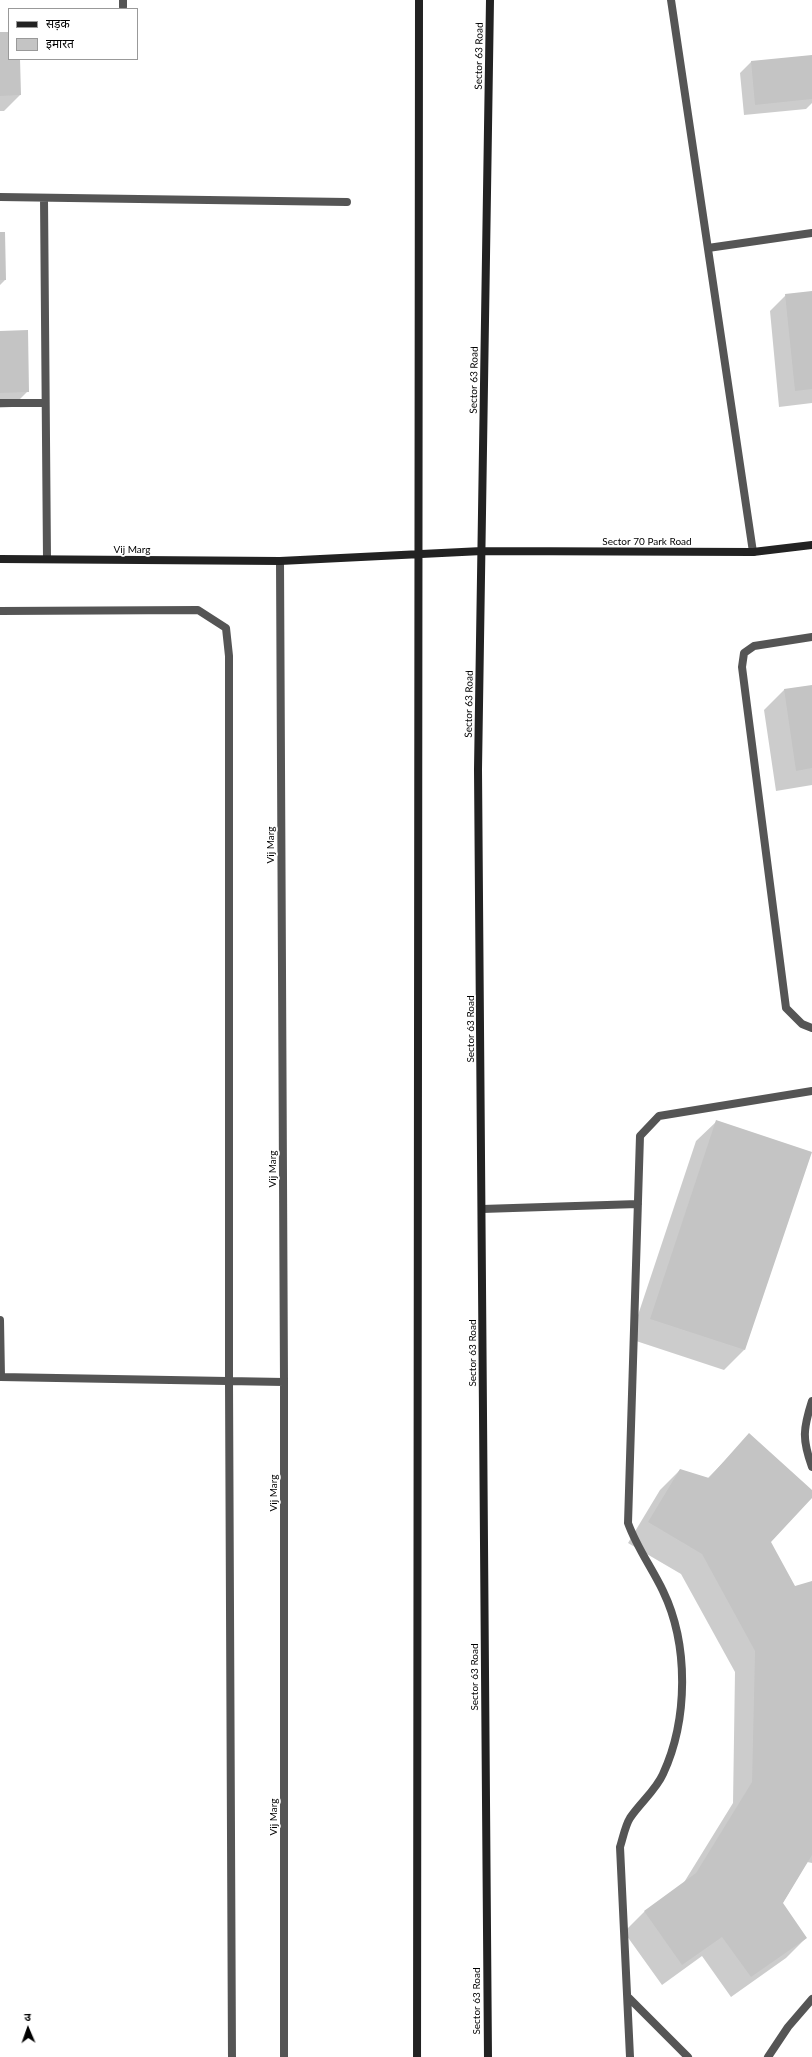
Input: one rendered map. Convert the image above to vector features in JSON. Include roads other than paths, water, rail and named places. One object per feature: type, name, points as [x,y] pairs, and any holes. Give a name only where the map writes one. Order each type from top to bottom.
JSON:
[{"type":"street","points":[[417,2057],[418,0]]},
{"type":"street","name":"Sector 63 Road","points":[[488,2057],[478,769],[490,0]]},
{"type":"street","points":[[671,0],[753,552]]},
{"type":"street","points":[[0,197],[347,202]]},
{"type":"street","points":[[44,198],[47,559]]},
{"type":"street","points":[[708,248],[812,233]]},
{"type":"street","points":[[0,402],[45,403]]},
{"type":"street","name":"Sector 70 Park Road","points":[[280,561],[482,551],[753,552],[812,545]]},
{"type":"street","name":"Vij Marg","points":[[0,559],[280,561],[284,1382],[284,2057]]},
{"type":"street","points":[[0,611],[198,610],[226,628],[229,656],[229,1382],[232,2057]]},
{"type":"street","points":[[812,637],[754,646],[744,653],[742,667],[786,1008],[802,1024],[812,1028]]},
{"type":"street","points":[[630,2057],[629,1998],[620,1847],[629,1819],[663,1776],[678,1730],[683,1663],[677,1632],[664,1591],[634,1542],[628,1524],[640,1136],[659,1116],[812,1091]]},
{"type":"street","points":[[482,1209],[638,1204]]},
{"type":"street","points":[[0,1320],[0,1377],[284,1382]]},
{"type":"street","points":[[812,1401],[805,1423],[805,1446],[812,1467]]},
{"type":"street","points":[[629,1998],[688,2057]]},
{"type":"street","points":[[768,2057],[788,2027],[812,1999]]}]
